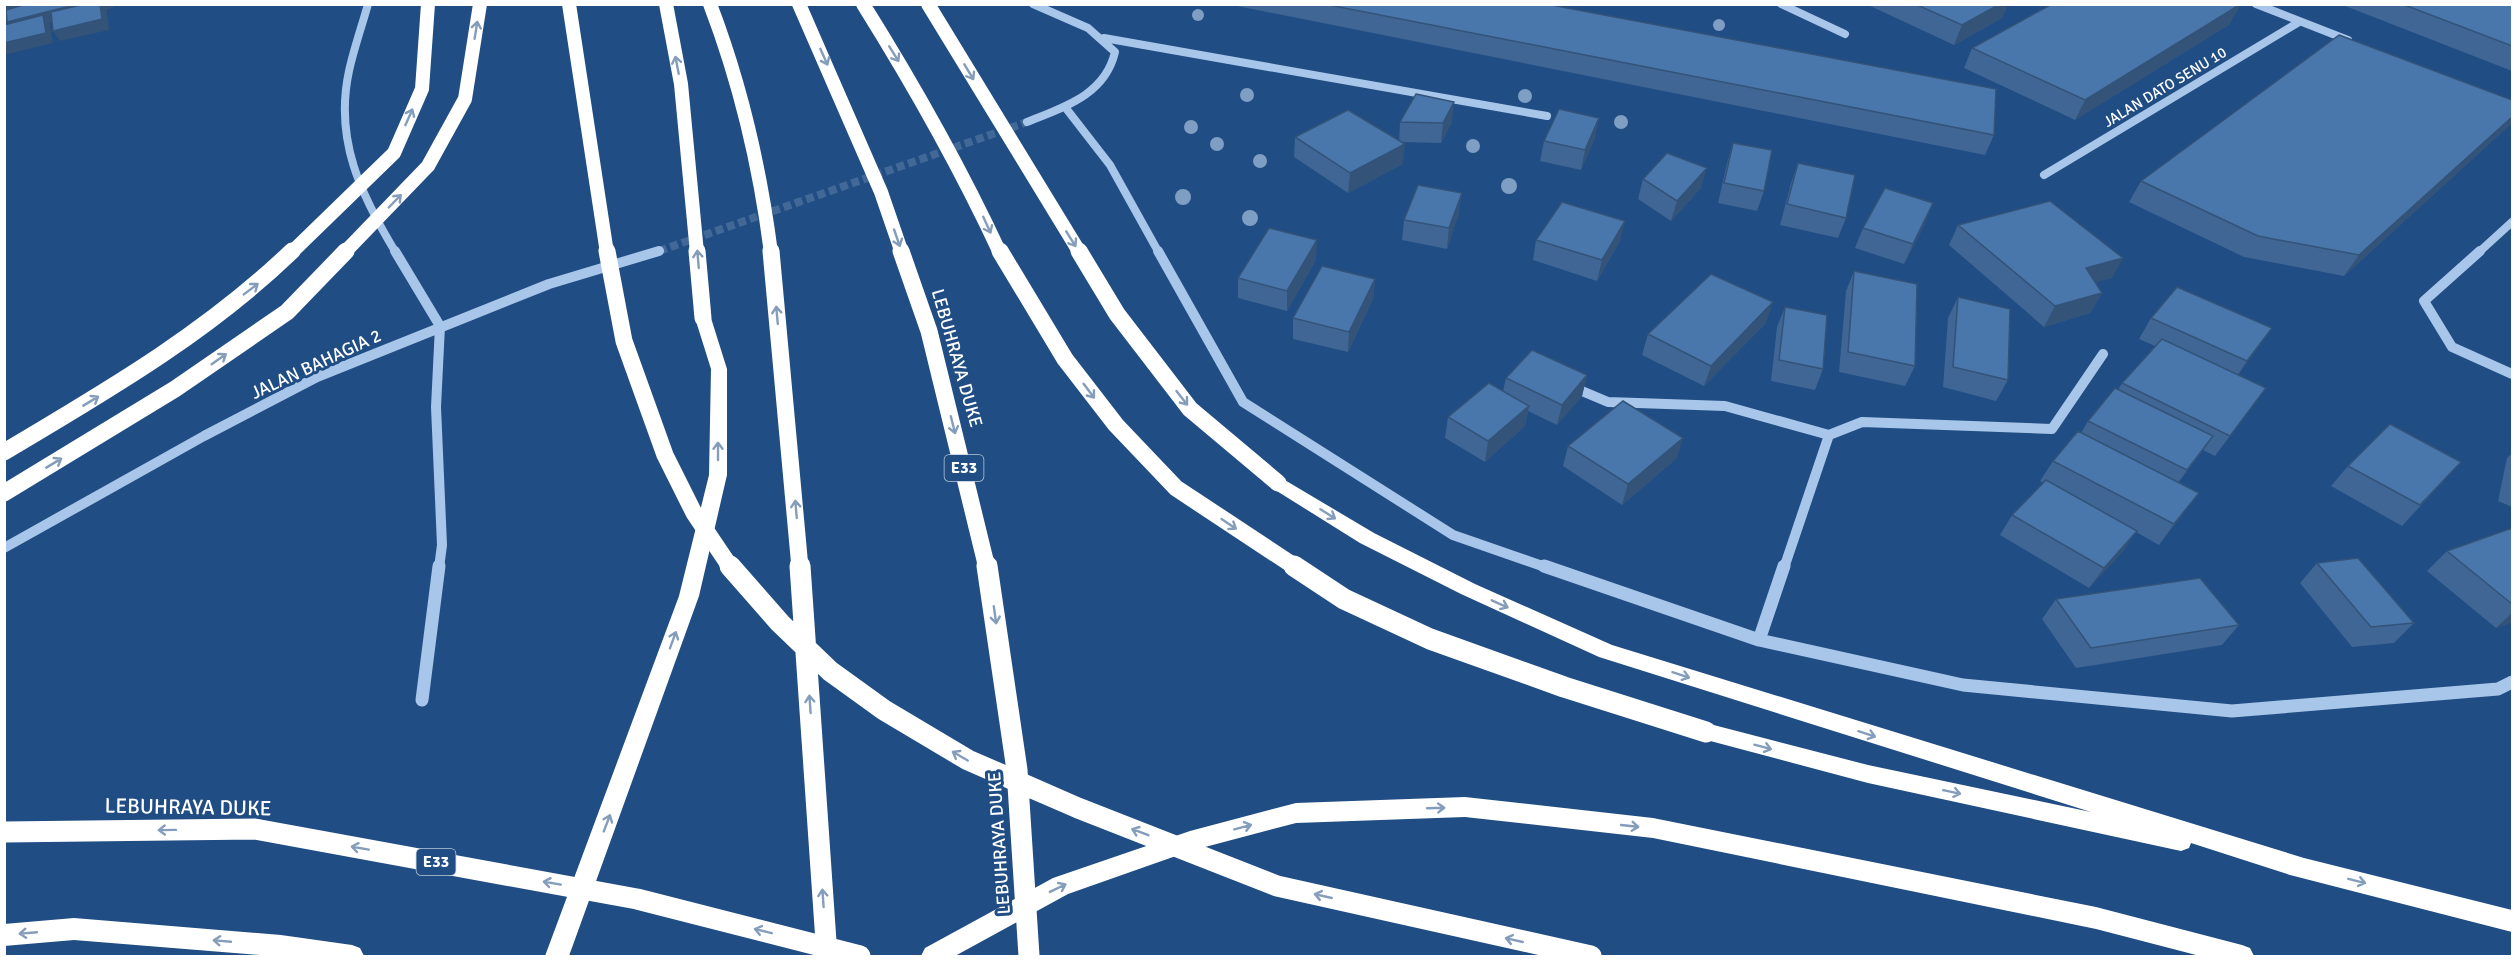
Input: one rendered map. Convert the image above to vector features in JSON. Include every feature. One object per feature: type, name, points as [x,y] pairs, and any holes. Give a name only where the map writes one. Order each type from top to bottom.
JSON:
[{"type":"highway","points":[[4,452],[144,369],[261,281],[393,153],[422,89],[428,4]]},
{"type":"highway","points":[[4,493],[175,389],[287,312],[428,166],[465,99],[480,4]]},
{"type":"highway","points":[[569,4],[603,231],[624,341],[665,455],[694,513],[732,569],[780,623],[830,671],[884,710],[968,760],[1078,808],[1277,886],[1591,957]]},
{"type":"highway","points":[[557,957],[689,596],[718,475],[719,369],[703,318],[681,84],[666,4]]},
{"type":"highway","points":[[710,4],[746,108],[768,219],[799,542],[827,957]]},
{"type":"highway","name":"LEBUHRAYA DUKE","points":[[798,4],[881,192],[929,331],[986,558],[1017,770],[1029,957]]},
{"type":"highway","points":[[863,4],[901,64],[973,194],[1001,254],[1065,359],[1116,425],[1176,488],[1344,599],[1430,639],[1564,687],[1706,732],[1868,774],[2300,867],[2512,921]]},
{"type":"highway","points":[[927,4],[1117,314],[1190,409],[1278,483],[1367,538],[1468,589],[1605,651],[2300,867]]},
{"type":"highway","points":[[933,957],[1061,886],[1190,841],[1296,813],[1465,807],[1653,828],[2096,918],[2242,957]]},
{"type":"highway","name":"LEBUHRAYA DUKE","points":[[4,832],[255,829],[637,899],[860,957]]},
{"type":"highway","points":[[4,935],[74,929],[281,946],[352,957]]},
{"type":"street","points":[[369,4],[349,72],[345,114],[348,150],[368,207],[440,326],[436,407],[442,545],[422,700]]},
{"type":"street","points":[[1027,122],[1065,106],[1100,87],[1114,68],[1115,52],[1104,38],[1080,23],[1033,4]]},
{"type":"street","points":[[1781,4],[1845,34]]},
{"type":"street","points":[[2256,4],[2353,42]]},
{"type":"street","name":"JALAN DATO SENU 10","points":[[2044,175],[2299,22]]},
{"type":"street","points":[[1104,38],[1547,116]]},
{"type":"street","points":[[1065,106],[1110,165],[1243,402],[1453,535],[1760,640],[1963,685],[2232,711],[2499,689],[2512,682]]},
{"type":"street","points":[[2512,222],[2424,301],[2452,347],[2512,374]]},
{"type":"street","name":"JALAN BAHAGIA 2","points":[[4,548],[204,436],[317,377],[549,284],[659,251]]},
{"type":"street","points":[[1556,381],[1608,402],[1725,406],[1829,435],[1862,422],[2052,429],[2103,354]]},
{"type":"street","points":[[1760,640],[1829,435]]},
{"type":"building","points":[[27,4],[78,4],[7,22],[6,10]]},
{"type":"building","points":[[85,4],[100,4],[102,19],[53,31],[51,12]]},
{"type":"building","points":[[1324,4],[1546,4],[1996,89],[1994,135]]},
{"type":"building","points":[[1915,4],[2000,4],[1962,25]]},
{"type":"building","points":[[2052,4],[2241,4],[2085,100],[1972,48]]},
{"type":"building","points":[[2402,4],[2512,4],[2512,46]]},
{"type":"building","points":[[43,15],[46,33],[4,43],[4,25]]},
{"type":"building","points":[[2339,35],[2512,100],[2512,117],[2359,255],[2258,236],[2141,181]]},
{"type":"building","points":[[1416,94],[1454,102],[1443,123],[1400,122]]},
{"type":"building","points":[[1559,109],[1599,118],[1585,150],[1544,141]]},
{"type":"building","points":[[1348,110],[1405,144],[1350,173],[1295,137]]},
{"type":"building","points":[[1733,143],[1772,150],[1764,191],[1724,183]]},
{"type":"building","points":[[1667,153],[1707,168],[1677,201],[1643,179]]},
{"type":"building","points":[[1798,163],[1855,175],[1846,218],[1787,204]]},
{"type":"building","points":[[1418,185],[1462,193],[1449,228],[1404,220]]},
{"type":"building","points":[[1885,188],[1933,203],[1913,244],[1863,228]]},
{"type":"building","points":[[2050,201],[2123,258],[2086,268],[2102,293],[2055,306],[1958,225]]},
{"type":"building","points":[[1562,202],[1625,221],[1602,260],[1536,240]]},
{"type":"building","points":[[1269,228],[1317,240],[1287,291],[1238,278]]},
{"type":"building","points":[[1322,266],[1375,279],[1349,332],[1293,318]]},
{"type":"building","points":[[1854,271],[1917,284],[1915,366],[1848,352]]},
{"type":"building","points":[[1711,274],[1773,302],[1711,366],[1648,334]]},
{"type":"building","points":[[2177,287],[2272,328],[2247,361],[2151,318]]},
{"type":"building","points":[[1958,297],[2010,309],[2008,380],[1953,367]]},
{"type":"building","points":[[1785,307],[1827,315],[1823,369],[1779,360]]},
{"type":"building","points":[[2162,339],[2266,388],[2230,436],[2122,383]]},
{"type":"building","points":[[1532,350],[1587,375],[1562,405],[1506,378]]},
{"type":"building","points":[[1489,383],[1529,406],[1488,441],[1448,417]]},
{"type":"building","points":[[2115,388],[2213,436],[2187,470],[2088,421]]},
{"type":"building","points":[[1623,401],[1683,438],[1628,484],[1568,446]]},
{"type":"building","points":[[2390,424],[2461,462],[2420,505],[2348,466]]},
{"type":"building","points":[[2078,431],[2199,493],[2174,524],[2053,461]]},
{"type":"building","points":[[2046,480],[2137,531],[2104,568],[2012,515]]},
{"type":"building","points":[[2512,528],[2512,604],[2447,551]]},
{"type":"building","points":[[2358,558],[2414,623],[2371,627],[2317,563]]},
{"type":"building","points":[[2200,578],[2239,625],[2091,648],[2056,599]]},
{"type":"tunnel","points":[[659,251],[1027,122]]}]
